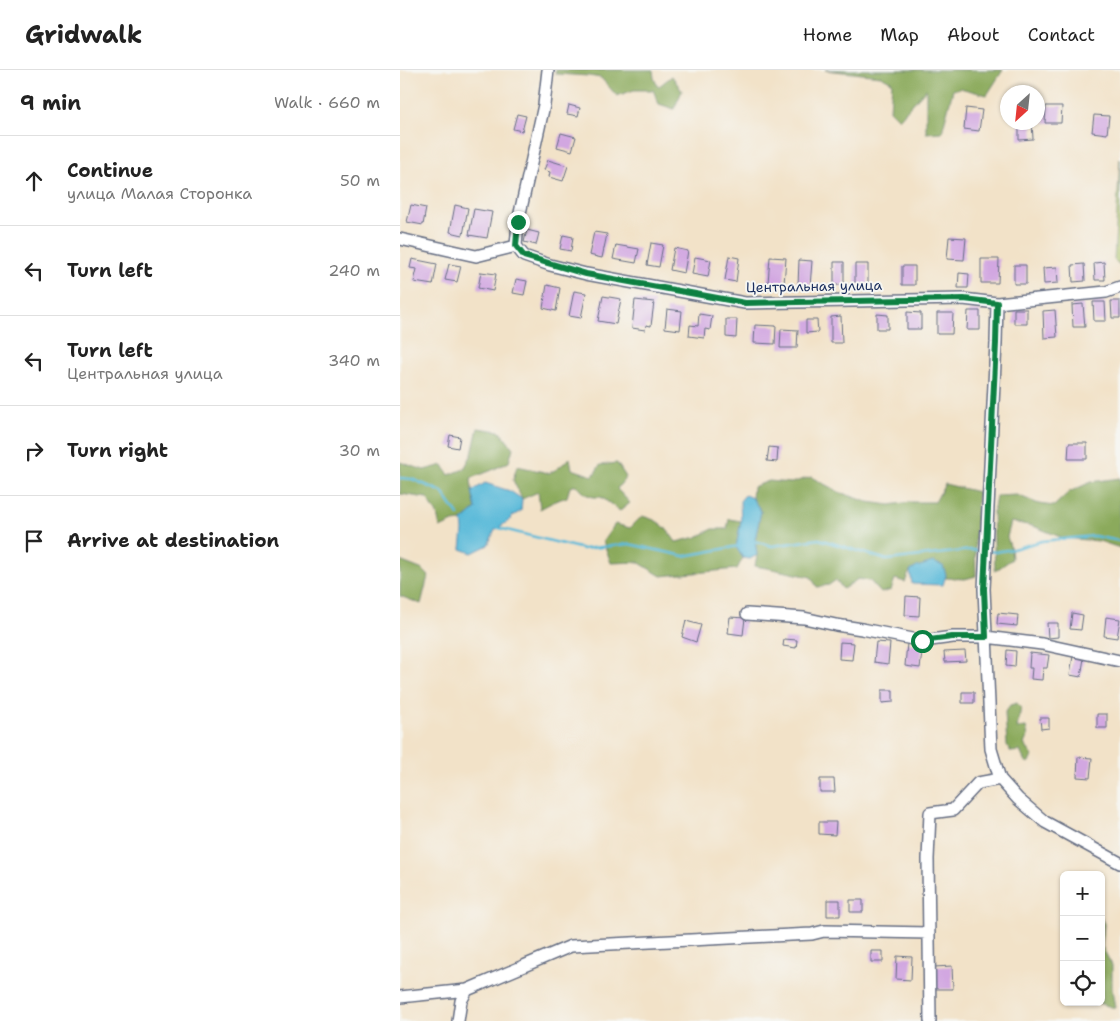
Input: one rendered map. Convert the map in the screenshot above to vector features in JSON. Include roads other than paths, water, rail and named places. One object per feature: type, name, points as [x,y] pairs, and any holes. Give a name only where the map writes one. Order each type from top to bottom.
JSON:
[{"type":"street","points":[[400,239],[476,256],[516,246],[518,222],[544,105],[548,70]]},
{"type":"street","name":"Центральная улица","points":[[516,246],[524,256],[586,274],[745,303],[964,299],[997,303],[1106,292],[1120,287]]},
{"type":"street","points":[[997,303],[984,589],[990,749],[1000,779],[1018,799],[1045,822],[1120,863]]},
{"type":"street","points":[[747,614],[804,618],[922,641],[952,637],[986,637],[1042,644],[1120,661]]},
{"type":"street","points":[[930,1021],[928,859],[930,813],[953,810],[978,783],[1000,779]]},
{"type":"street","points":[[400,997],[467,990],[571,946],[812,934],[824,931],[929,933]]},
{"type":"street","points":[[458,1021],[461,1001],[467,990]]},
{"type":"water","points":[[485,483],[510,491],[522,499],[521,511],[495,530],[488,545],[472,553],[461,549],[462,521],[476,509],[472,491]]},
{"type":"water","points":[[745,495],[752,498],[761,511],[755,540],[757,555],[750,559],[743,558],[736,547],[741,521],[740,501]]},
{"type":"water","points":[[933,562],[943,566],[946,575],[943,585],[912,584],[910,571]]},
{"type":"waterway","points":[[400,478],[412,479],[442,492],[458,515]]},
{"type":"waterway","points":[[495,527],[583,549],[629,544],[684,556],[739,546]]},
{"type":"waterway","points":[[989,551],[1013,549],[1042,541],[1094,536],[1120,541]]},
{"type":"waterway","points":[[754,541],[772,546],[819,539],[887,560],[971,550],[983,551]]}]
